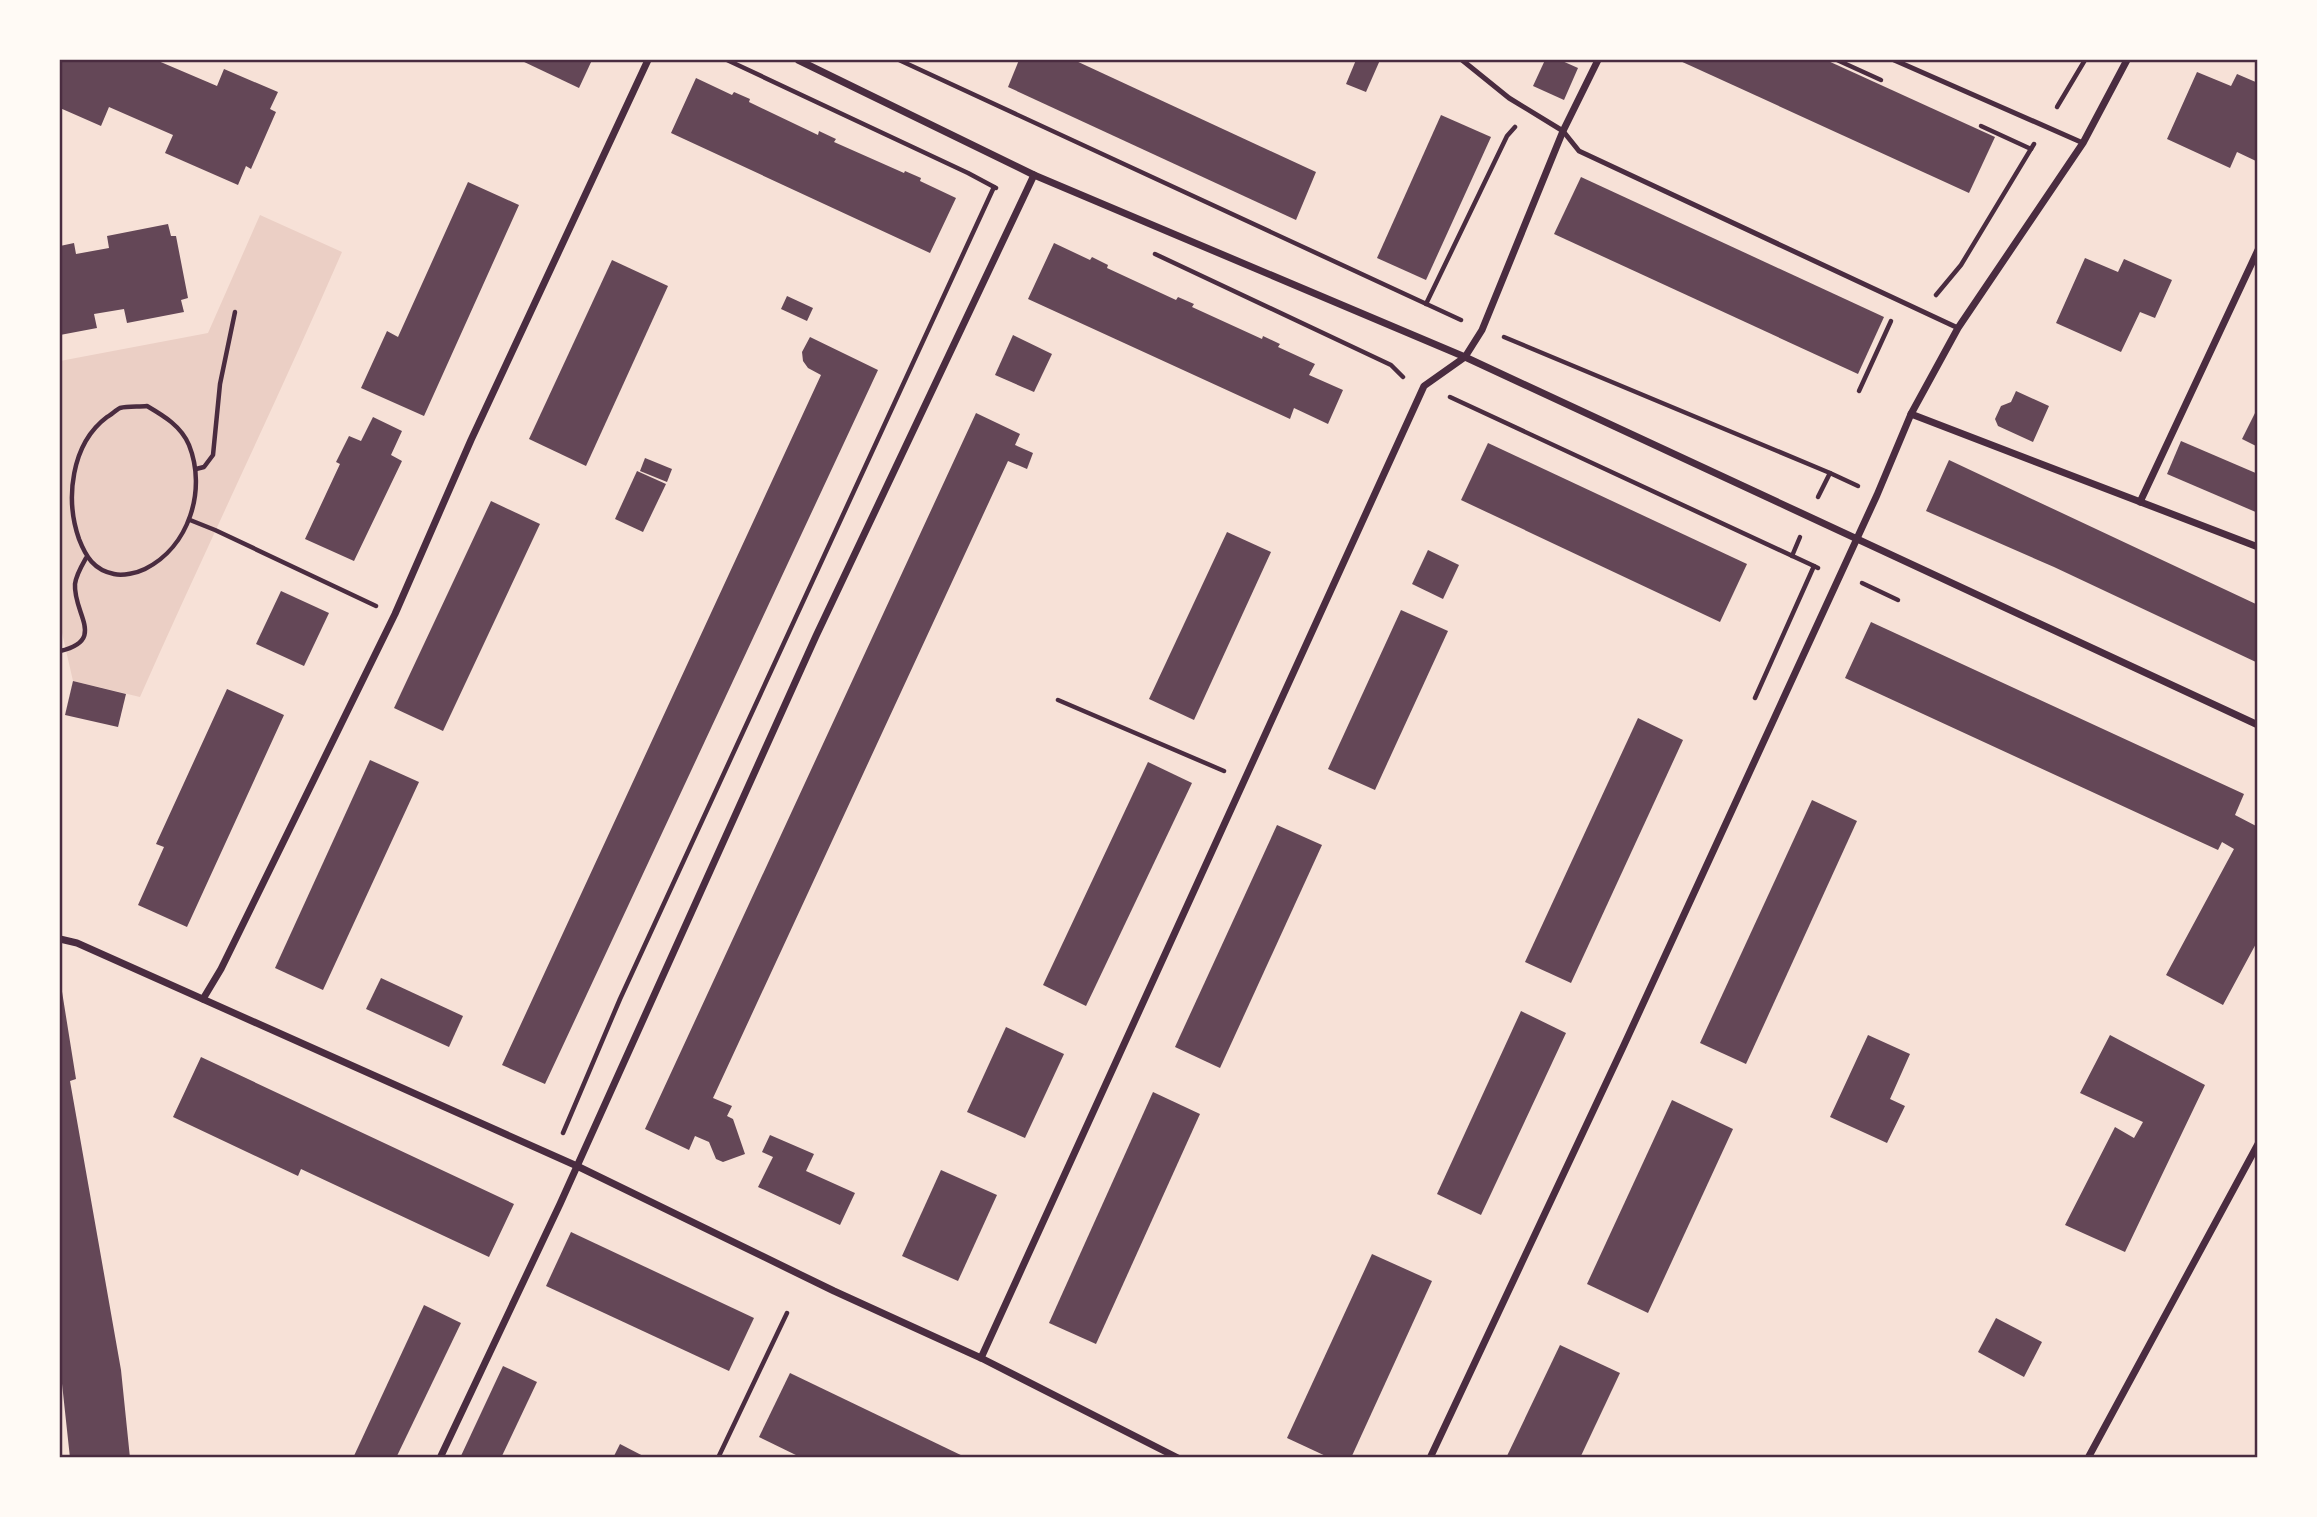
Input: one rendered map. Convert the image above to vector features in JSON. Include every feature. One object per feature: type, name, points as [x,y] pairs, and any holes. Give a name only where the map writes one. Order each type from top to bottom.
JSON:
[{"type":"street","points":[[204,999],[395,614],[471,440],[648,60]]},
{"type":"street","points":[[798,60],[1034,175],[1465,357],[2258,725]]},
{"type":"street","points":[[981,1358],[1424,386],[1465,357],[1482,330],[1563,131],[1598,60]]},
{"type":"street","points":[[1430,1458],[1624,1045],[1877,495],[1911,414],[1958,328],[2083,143],[2127,60]]},
{"type":"street","points":[[440,1458],[577,1166],[816,636],[1034,175]]},
{"type":"street","points":[[2140,502],[2258,250]]},
{"type":"street","points":[[1911,414],[2258,547]]},
{"type":"street","points":[[60,939],[77,943],[577,1166],[834,1292],[981,1358],[1178,1458]]},
{"type":"street","points":[[2088,1458],[2258,1144]]},
{"type":"lane","points":[[1462,60],[1509,98],[1563,131],[1579,151],[1958,328]]},
{"type":"lane","points":[[1894,60],[2083,143]]},
{"type":"path","points":[[899,60],[1482,330],[1862,487]]},
{"type":"path","points":[[1859,391],[1890,321],[1923,311],[1961,265],[2085,60]]},
{"type":"path","points":[[1426,304],[1507,136],[1529,110]]},
{"type":"path","points":[[563,1133],[620,999],[994,187]]},
{"type":"path","points":[[195,469],[204,467],[213,455],[220,384],[235,312]]},
{"type":"path","points":[[1504,337],[1509,326]]},
{"type":"path","points":[[1446,396],[1814,566]]},
{"type":"path","points":[[147,407],[172,421],[188,443],[195,469],[196,492],[190,520],[177,542],[159,562],[141,572],[117,575],[100,570],[86,558],[74,525],[71,499],[74,471],[83,446],[97,426],[120,408],[147,407]]},
{"type":"path","points":[[1818,499],[1830,473]]},
{"type":"path","points":[[190,520],[395,614]]},
{"type":"path","points":[[1792,556],[1803,530]]},
{"type":"path","points":[[60,651],[75,647],[83,640],[85,630],[75,585],[86,558]]},
{"type":"path","points":[[1058,700],[1226,772]]},
{"type":"path","points":[[718,1458],[787,1313]]},
{"type":"shaded area","points":[[260,215],[342,252],[140,697],[73,681],[60,624],[60,361],[208,333]]},
{"type":"building","points":[[60,60],[156,60],[217,86],[224,69],[278,92],[270,109],[276,112],[251,169],[246,166],[238,185],[165,153],[173,135],[109,107],[101,126],[60,108]]},
{"type":"building","points":[[520,60],[592,60],[579,88]]},
{"type":"building","points":[[1019,60],[1074,60],[1316,172],[1296,220],[1008,87]]},
{"type":"building","points":[[1356,60],[1380,60],[1366,92],[1346,84]]},
{"type":"building","points":[[1545,60],[1560,60],[1578,68],[1564,100],[1533,86]]},
{"type":"building","points":[[1678,60],[1826,60],[1995,137],[1969,193]]},
{"type":"building","points":[[2197,72],[2231,86],[2237,74],[2258,83],[2256,161],[2237,152],[2230,168],[2167,139]]},
{"type":"building","points":[[696,78],[732,95],[734,92],[750,99],[749,102],[818,135],[819,131],[836,139],[834,142],[904,173],[905,171],[921,178],[920,181],[956,198],[930,253],[671,133]]},
{"type":"building","points":[[1441,115],[1491,137],[1426,280],[1377,258]]},
{"type":"building","points":[[1581,177],[1884,317],[1858,374],[1554,234]]},
{"type":"building","points":[[468,182],[519,205],[424,416],[361,388],[387,331],[398,337]]},
{"type":"building","points":[[168,224],[171,236],[176,236],[188,298],[181,300],[184,312],[127,323],[124,309],[94,314],[97,328],[60,335],[60,246],[74,243],[76,254],[109,248],[107,236]]},
{"type":"building","points":[[1054,243],[1090,260],[1092,257],[1108,265],[1107,268],[1176,300],[1178,297],[1194,304],[1192,307],[1262,339],[1263,336],[1280,344],[1278,347],[1315,364],[1309,375],[1343,390],[1328,424],[1294,408],[1290,419],[1028,299]]},
{"type":"building","points":[[2085,258],[2118,272],[2124,259],[2172,280],[2155,318],[2140,312],[2121,352],[2056,323]]},
{"type":"building","points":[[612,260],[668,286],[586,466],[529,439]]},
{"type":"building","points":[[787,296],[813,308],[807,321],[781,309]]},
{"type":"building","points":[[1013,335],[1052,354],[1034,392],[995,375]]},
{"type":"building","points":[[810,337],[878,370],[545,1084],[502,1065],[821,375],[808,368],[803,361],[802,352]]},
{"type":"building","points":[[2016,391],[2049,406],[2033,442],[1998,426],[1995,419],[2001,406],[2011,402]]},
{"type":"building","points":[[2258,407],[2258,447],[2242,439]]},
{"type":"building","points":[[976,413],[1020,434],[1015,445],[1033,453],[1027,469],[1008,461],[713,1098],[732,1106],[727,1116],[733,1119],[745,1154],[723,1162],[716,1159],[709,1142],[695,1136],[689,1150],[645,1129]]},
{"type":"building","points":[[373,417],[402,431],[391,455],[402,461],[354,561],[305,539],[340,464],[336,462],[349,436],[361,441]]},
{"type":"building","points":[[2181,441],[2258,474],[2258,513],[2167,474]]},
{"type":"building","points":[[1488,443],[1747,564],[1720,622],[1461,500]]},
{"type":"building","points":[[645,458],[672,469],[667,482],[640,471]]},
{"type":"building","points":[[1949,460],[2258,605],[2258,663],[2054,567],[1926,511]]},
{"type":"building","points":[[637,471],[666,484],[643,532],[615,519]]},
{"type":"building","points":[[491,501],[540,524],[443,731],[394,708]]},
{"type":"building","points":[[1227,532],[1271,552],[1194,720],[1149,699]]},
{"type":"building","points":[[1428,550],[1459,565],[1443,599],[1412,584]]},
{"type":"building","points":[[281,591],[329,613],[304,666],[256,644]]},
{"type":"building","points":[[1401,610],[1448,631],[1375,790],[1328,769]]},
{"type":"building","points":[[1871,622],[2244,794],[2235,815],[2258,827],[2258,940],[2223,1005],[2166,975],[2234,849],[2222,842],[2218,850],[1845,678]]},
{"type":"building","points":[[73,681],[126,694],[118,727],[65,715]]},
{"type":"building","points":[[227,689],[284,715],[187,927],[138,905],[164,847],[156,844]]},
{"type":"building","points":[[1638,718],[1683,740],[1571,983],[1525,962]]},
{"type":"building","points":[[370,760],[419,782],[323,990],[275,968]]},
{"type":"building","points":[[1148,762],[1192,783],[1086,1006],[1043,985]]},
{"type":"building","points":[[1812,800],[1857,821],[1746,1064],[1700,1043]]},
{"type":"building","points":[[1277,825],[1322,845],[1220,1068],[1175,1047]]},
{"type":"building","points":[[381,978],[463,1016],[449,1047],[366,1009]]},
{"type":"building","points":[[60,979],[76,1079],[70,1081],[121,1370],[130,1458],[70,1458],[60,1365]]},
{"type":"building","points":[[1521,1011],[1566,1033],[1481,1215],[1437,1194]]},
{"type":"building","points":[[1006,1027],[1064,1054],[1025,1138],[967,1112]]},
{"type":"building","points":[[1868,1035],[1910,1054],[1890,1099],[1905,1106],[1887,1143],[1830,1117]]},
{"type":"building","points":[[2110,1035],[2205,1085],[2125,1252],[2065,1225],[2115,1127],[2134,1138],[2143,1122],[2080,1093]]},
{"type":"building","points":[[201,1057],[514,1204],[489,1257],[301,1169],[298,1176],[173,1117]]},
{"type":"building","points":[[1153,1092],[1200,1114],[1096,1344],[1049,1323]]},
{"type":"building","points":[[1672,1100],[1733,1129],[1648,1313],[1587,1284]]},
{"type":"building","points":[[770,1135],[814,1154],[806,1171],[855,1193],[840,1225],[758,1187],[773,1157],[762,1152]]},
{"type":"building","points":[[941,1170],[997,1195],[958,1281],[902,1256]]},
{"type":"building","points":[[571,1232],[754,1318],[729,1371],[546,1286]]},
{"type":"building","points":[[1372,1254],[1432,1281],[1351,1458],[1330,1458],[1287,1438]]},
{"type":"building","points":[[424,1305],[461,1323],[396,1458],[353,1458]]},
{"type":"building","points":[[1996,1318],[2042,1342],[2024,1377],[1978,1352]]},
{"type":"building","points":[[1560,1345],[1620,1373],[1580,1458],[1506,1458]]},
{"type":"building","points":[[503,1366],[537,1382],[501,1458],[460,1458]]},
{"type":"building","points":[[790,1373],[967,1458],[802,1458],[759,1437]]},
{"type":"building","points":[[620,1444],[647,1458],[613,1458]]}]
